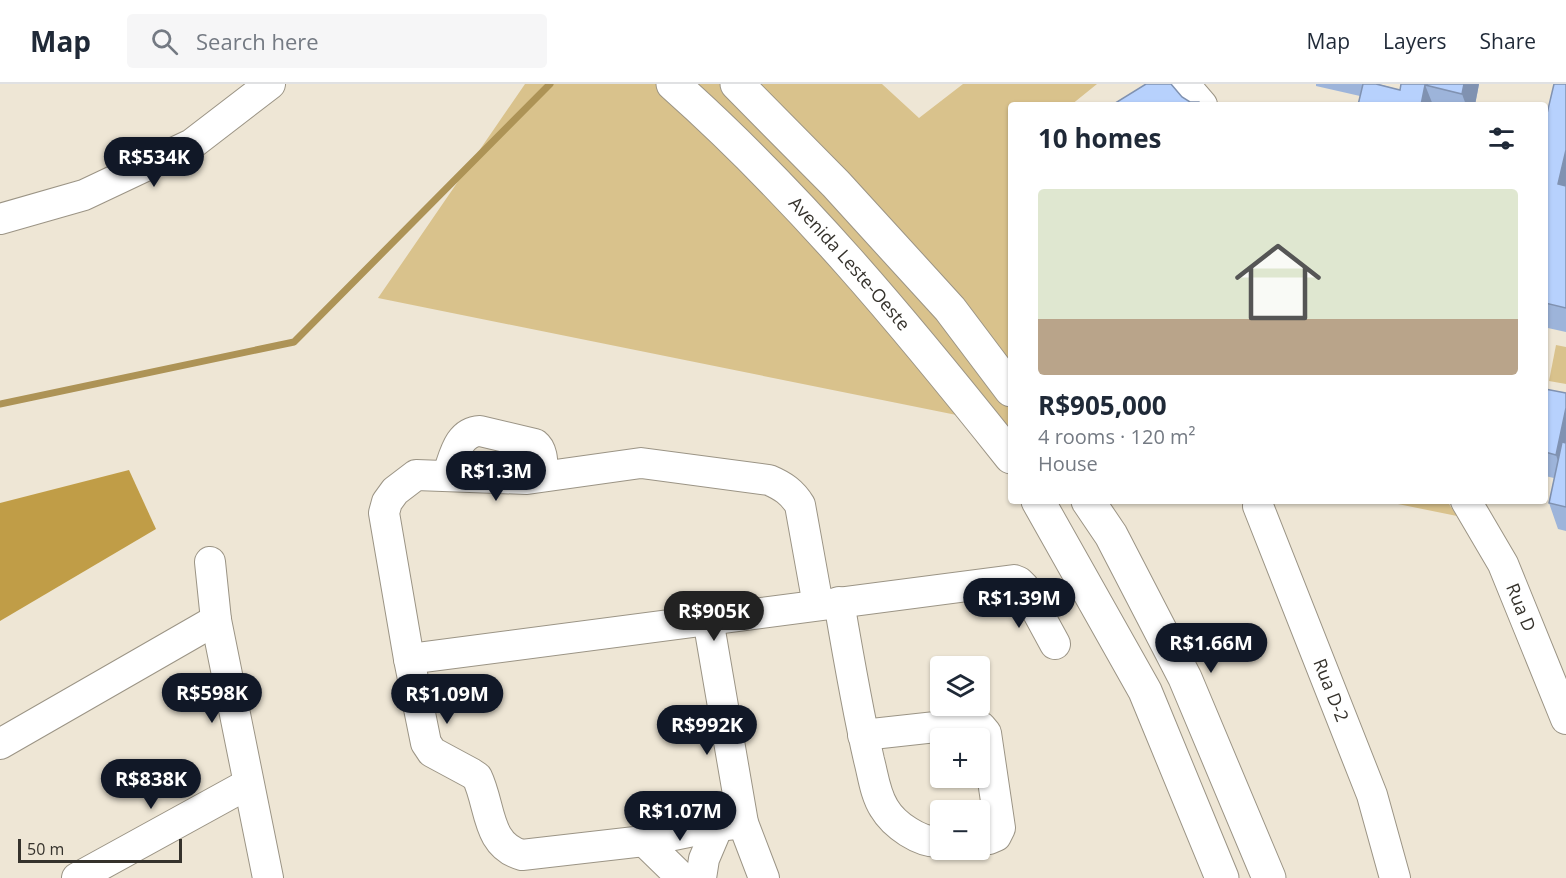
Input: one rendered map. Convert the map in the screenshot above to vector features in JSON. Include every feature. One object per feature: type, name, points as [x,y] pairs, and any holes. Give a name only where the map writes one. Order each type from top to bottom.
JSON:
[{"type":"main road","name":"Avenida Leste-Oeste","points":[[674,84],[726,131],[886,302],[1008,453]]},
{"type":"main road","points":[[737,84],[836,184],[950,309],[1008,386]]},
{"type":"main road","points":[[803,212],[819,206],[836,184]]},
{"type":"main road","points":[[836,248],[836,232],[843,224],[852,219],[870,223]]},
{"type":"main road","points":[[1040,504],[1145,691],[1222,878]]},
{"type":"main road","points":[[1090,504],[1111,535],[1185,678],[1269,878]]},
{"type":"street","points":[[0,219],[84,195],[192,144],[270,84]]},
{"type":"street","points":[[1184,84],[1199,102]]},
{"type":"street","points":[[1200,84],[1208,102]]},
{"type":"street","points":[[447,476],[462,438],[472,432],[480,431],[535,444],[539,447],[541,454],[543,476]]},
{"type":"street","points":[[731,824],[644,841],[522,855],[510,851],[496,836],[477,777],[428,748],[409,659],[384,513],[387,502],[395,491],[416,475],[527,479],[642,463],[769,480],[782,485],[793,494],[800,505],[879,799],[893,818],[920,838],[930,840]]},
{"type":"street","name":"Rua D","points":[[1468,504],[1503,564],[1566,719]]},
{"type":"street","name":"Rua D-2","points":[[1258,506],[1371,795],[1395,878]]},
{"type":"street","points":[[210,562],[216,620],[268,878]]},
{"type":"street","points":[[409,659],[1014,580],[1024,587],[1055,644]]},
{"type":"street","points":[[708,619],[731,824],[764,878]]},
{"type":"street","points":[[0,744],[216,620]]},
{"type":"street","points":[[863,735],[972,723],[981,727],[986,733],[1000,828],[996,836],[990,839]]},
{"type":"street","points":[[78,878],[248,784]]},
{"type":"street","points":[[701,878],[704,859],[731,824]]},
{"type":"street","points":[[644,841],[682,878]]},
{"type":"shaded area","points":[[525,84],[882,84],[919,118],[963,84],[1097,84],[1075,102],[1008,102],[1008,425],[378,298]]},
{"type":"shaded area","points":[[1556,345],[1566,347],[1566,384],[1549,381]]},
{"type":"shaded area","points":[[129,470],[156,529],[0,621],[0,503]]},
{"type":"shaded area","points":[[1398,504],[1449,504],[1457,516]]},
{"type":"building","points":[[1146,84],[1171,84],[1182,97],[1190,102],[1117,102]]},
{"type":"building","points":[[1363,84],[1376,84],[1400,90],[1401,84],[1464,84],[1462,94],[1425,85],[1422,102],[1359,102]]},
{"type":"building","points":[[1554,84],[1566,84],[1566,150],[1558,184],[1566,186],[1566,308],[1548,304],[1548,109]]},
{"type":"building","points":[[1548,390],[1566,393],[1566,408],[1556,455],[1548,453]]},
{"type":"building","points":[[1562,442],[1566,443],[1566,507],[1549,503]]},
{"type":"waterway","points":[[0,404],[294,342],[550,84]]}]
